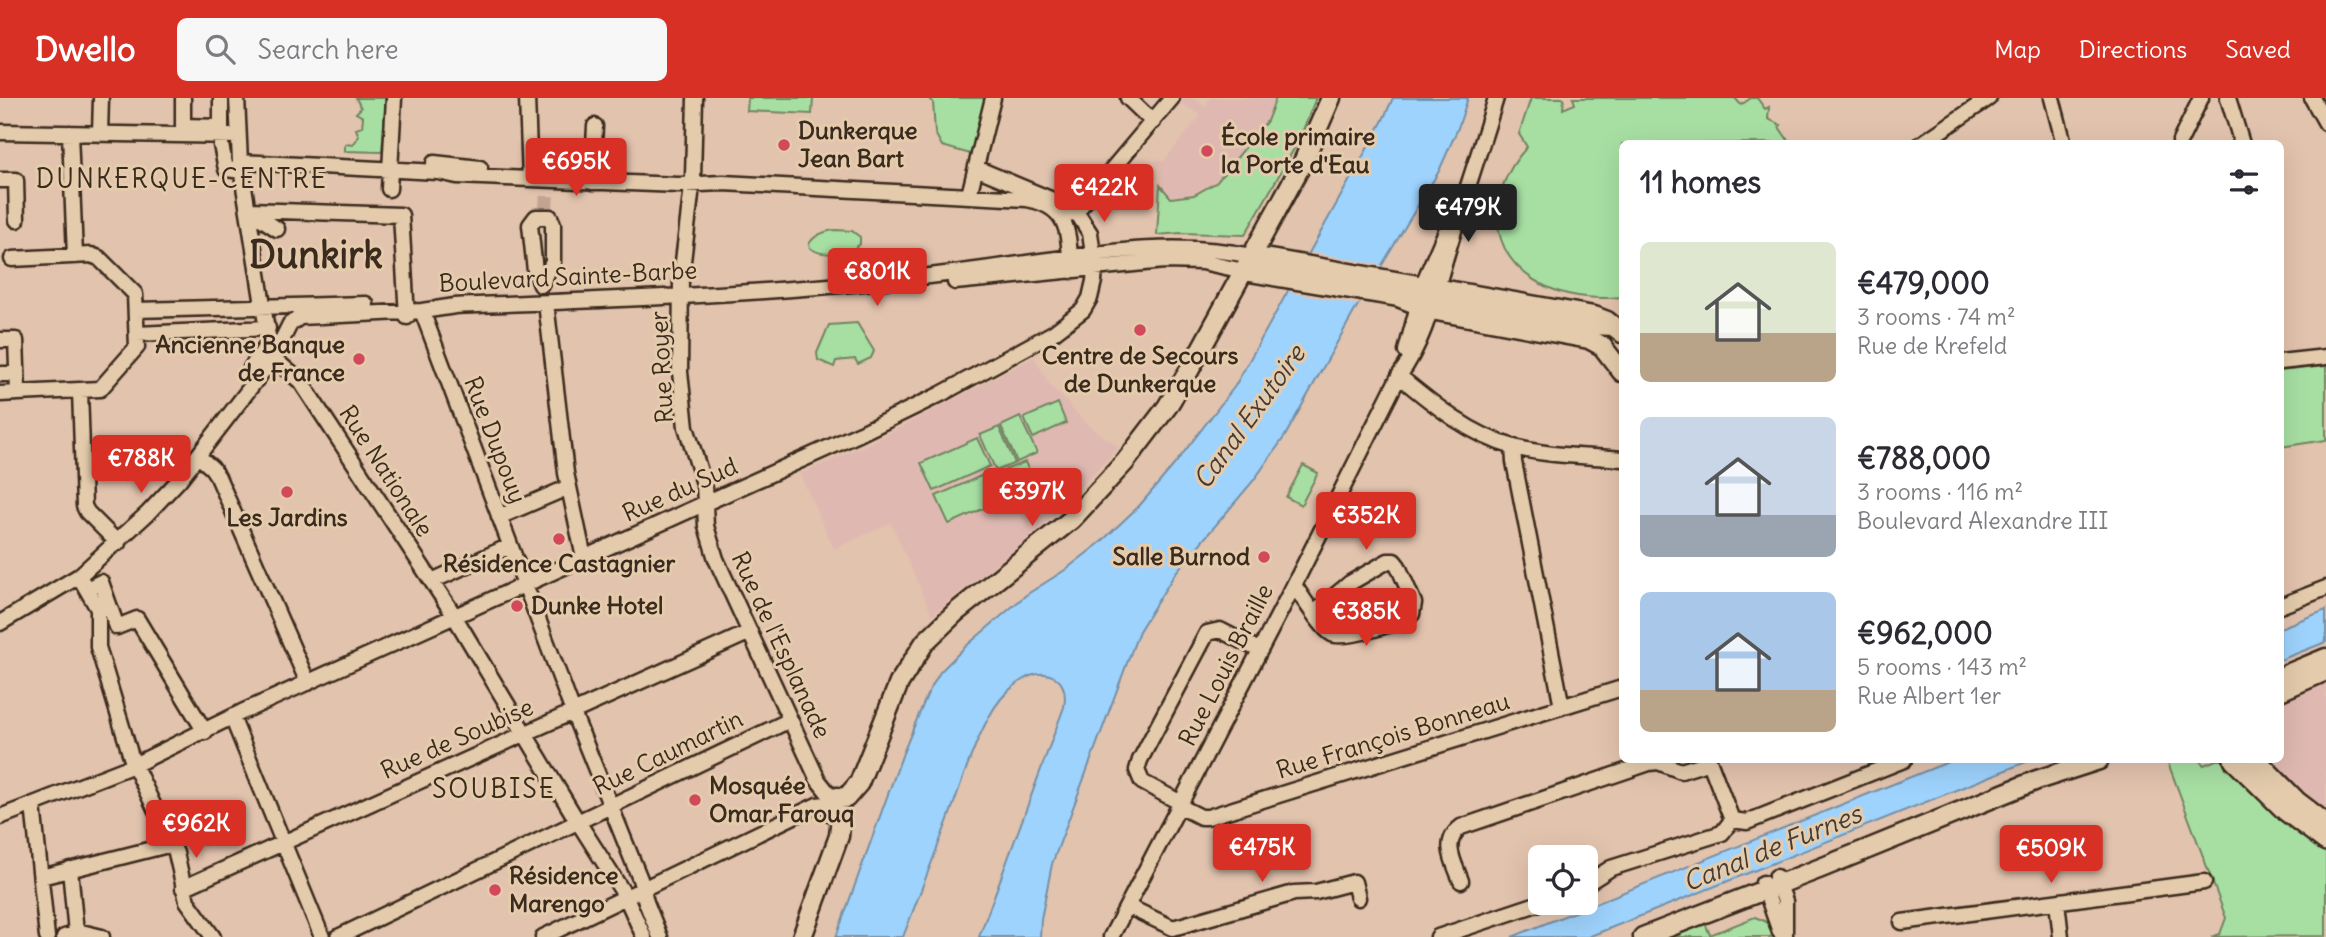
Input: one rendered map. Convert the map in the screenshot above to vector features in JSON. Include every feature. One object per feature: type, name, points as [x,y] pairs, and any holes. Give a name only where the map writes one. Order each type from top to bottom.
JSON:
[{"type":"highway","points":[[2237,763],[2286,811],[2326,841]]},
{"type":"highway","points":[[2252,763],[2326,824]]},
{"type":"highway","points":[[2259,763],[2296,801]]},
{"type":"main road","points":[[802,937],[839,836],[838,804],[859,783],[899,683],[920,649],[948,618],[1066,525],[1118,471],[1172,399],[1303,162],[1331,98]]},
{"type":"main road","name":"Boulevard Sainte-Barbe","points":[[1248,264],[1427,298]]},
{"type":"main road","points":[[1427,298],[1589,315],[1619,325]]},
{"type":"main road","points":[[1427,298],[1597,342],[1619,368]]},
{"type":"main road","points":[[2284,675],[2326,657]]},
{"type":"main road","points":[[2284,689],[2326,671]]},
{"type":"main road","points":[[1643,937],[2055,763]]},
{"type":"main road","points":[[1628,937],[2090,763]]},
{"type":"street","points":[[100,134],[101,98]]},
{"type":"street","points":[[183,98],[183,126],[221,131]]},
{"type":"street","points":[[222,98],[221,131],[226,170],[241,166],[391,166],[530,175],[547,180],[592,177],[692,185],[723,183],[1034,200],[1049,205],[1060,214],[1065,225],[1070,264]]},
{"type":"street","points":[[0,623],[79,576],[165,496],[198,456],[271,343],[241,166],[237,98]]},
{"type":"street","points":[[394,98],[389,202],[401,215],[407,311]]},
{"type":"street","points":[[527,98],[530,175]]},
{"type":"street","name":"Rue Royer","points":[[695,98],[692,185],[681,300],[680,365],[688,436],[704,484],[705,503]]},
{"type":"street","points":[[969,195],[993,98]]},
{"type":"street","points":[[1128,98],[1153,122]]},
{"type":"street","points":[[1060,214],[1076,212],[1172,98]]},
{"type":"street","name":"Rue Louis Braille","points":[[1111,937],[1399,376],[1496,98]]},
{"type":"street","points":[[1928,140],[1989,98]]},
{"type":"street","points":[[2052,98],[2063,140]]},
{"type":"street","points":[[2181,140],[2202,98]]},
{"type":"street","points":[[2228,98],[2241,140]]},
{"type":"street","points":[[2312,98],[2326,123]]},
{"type":"street","points":[[592,177],[594,126]]},
{"type":"street","points":[[0,132],[100,134],[238,131]]},
{"type":"street","points":[[71,133],[75,256]]},
{"type":"street","points":[[976,168],[1068,206],[1076,212],[1090,233],[1094,261]]},
{"type":"street","points":[[0,180],[16,180],[17,220]]},
{"type":"street","points":[[249,210],[389,202]]},
{"type":"street","points":[[249,210],[277,229]]},
{"type":"street","points":[[541,285],[553,260],[553,224],[546,213],[534,218],[530,223],[535,271],[545,305],[569,487],[584,558]]},
{"type":"street","name":"Boulevard Sainte-Barbe","points":[[407,311],[449,313],[545,305],[834,295],[1094,261],[1137,249],[1220,250],[1248,264]]},
{"type":"street","points":[[0,394],[102,388],[136,350],[134,292],[99,258],[94,255],[12,259]]},
{"type":"street","name":"Boulevard Sainte-Barbe","points":[[1094,261],[1126,264],[1194,261],[1248,264]]},
{"type":"street","name":"Rue du Sud","points":[[0,817],[134,765],[308,682],[911,410],[1060,329],[1077,317],[1093,288],[1094,261]]},
{"type":"street","points":[[1427,298],[1587,327],[1619,326]]},
{"type":"street","points":[[136,310],[265,306],[407,311]]},
{"type":"street","points":[[255,372],[251,368],[271,343],[300,317],[407,311]]},
{"type":"street","name":"Rue Dupouy","points":[[422,311],[660,937]]},
{"type":"street","points":[[1606,352],[1610,340],[1619,329]]},
{"type":"street","points":[[137,334],[271,343]]},
{"type":"street","points":[[0,340],[16,340],[21,393]]},
{"type":"street","name":"Rue Nationale","points":[[271,343],[301,382],[454,616],[626,897],[644,937]]},
{"type":"street","points":[[2284,362],[2326,357]]},
{"type":"street","points":[[0,374],[18,374]]},
{"type":"street","points":[[1399,376],[1461,423],[1489,439],[1513,447],[1619,459]]},
{"type":"street","points":[[80,391],[85,508],[117,542]]},
{"type":"street","points":[[1513,447],[1562,707]]},
{"type":"street","points":[[198,456],[218,477],[308,682]]},
{"type":"street","points":[[499,517],[569,487]]},
{"type":"street","name":"Rue de l'Esplanade","points":[[705,503],[710,544],[821,785],[838,804]]},
{"type":"street","points":[[432,581],[510,546]]},
{"type":"street","points":[[1295,582],[1328,631],[1340,635],[1404,619],[1412,614],[1414,606],[1398,566],[1394,561],[1388,561],[1350,583],[1317,611]]},
{"type":"street","points":[[79,576],[99,612],[98,647],[134,765],[172,844],[188,904],[214,937]]},
{"type":"street","points":[[87,589],[101,582],[117,627],[137,619],[205,732]]},
{"type":"street","points":[[2284,604],[2326,588]]},
{"type":"street","name":"Rue François Bonneau","points":[[1259,650],[1220,630],[1207,633],[1138,767],[1140,779],[1145,784],[1200,817],[1208,817],[1619,689]]},
{"type":"street","name":"Rue de Soubise","points":[[183,887],[750,632]]},
{"type":"street","points":[[232,717],[322,937]]},
{"type":"street","name":"Rue Caumartin","points":[[338,937],[790,720]]},
{"type":"street","points":[[1461,881],[1449,844],[1452,834],[1461,827],[1649,763]]},
{"type":"street","points":[[1663,763],[1681,771],[1703,763]]},
{"type":"street","points":[[1710,763],[1732,820]]},
{"type":"street","points":[[1732,820],[1747,822],[1896,763]]},
{"type":"street","points":[[543,937],[817,806],[838,804]]},
{"type":"street","points":[[33,805],[47,937]]},
{"type":"street","points":[[1598,876],[1611,868],[1722,833],[1732,820]]},
{"type":"street","points":[[41,877],[172,844]]},
{"type":"street","points":[[70,869],[70,935],[92,933],[102,937]]},
{"type":"street","points":[[1128,906],[1173,928],[1294,893],[1316,892],[1354,882],[1358,898]]},
{"type":"street","points":[[1902,922],[2204,882]]},
{"type":"street","points":[[1771,884],[1783,937]]},
{"type":"street","points":[[2057,902],[2061,937]]},
{"type":"street","points":[[1438,937],[1528,907]]},
{"type":"shaded area","name":"École primaire la Porte d'Eau","points":[[1185,98],[1193,98],[1205,107],[1210,98],[1276,98],[1267,121],[1217,182],[1194,195],[1171,198],[1160,185],[1160,167],[1155,162],[1157,159],[1163,162],[1201,115],[1181,103]]},
{"type":"shaded area","points":[[1034,357],[1051,386],[1088,425],[1119,447],[1043,526],[932,615],[891,523],[834,549],[800,474],[874,441]]},
{"type":"shaded area","points":[[2326,679],[2326,818],[2267,763],[2284,763],[2284,696]]},
{"type":"green space","points":[[356,98],[386,98],[382,152],[345,151],[345,144],[353,145],[359,136],[356,129],[362,127],[363,117],[356,113],[361,108]]},
{"type":"green space","points":[[748,98],[813,98],[812,114],[747,111]]},
{"type":"green space","points":[[928,98],[985,98],[974,155],[942,146],[935,133],[933,102]]},
{"type":"green space","points":[[1276,98],[1316,98],[1299,140],[1245,235],[1157,235],[1160,185],[1171,198],[1194,195],[1217,182],[1267,121]]},
{"type":"green space","points":[[1531,98],[1564,98],[1563,109],[1575,104],[1573,98],[1735,98],[1741,105],[1751,98],[1757,98],[1765,109],[1769,107],[1768,119],[1781,125],[1779,127],[1788,140],[1619,140],[1619,297],[1598,298],[1557,291],[1534,280],[1517,266],[1505,248],[1498,229],[1498,209],[1502,188],[1512,167],[1527,147],[1519,134]]},
{"type":"green space","points":[[836,230],[852,231],[860,237],[860,244],[850,251],[836,253],[821,253],[810,248],[809,244],[817,235]]},
{"type":"green space","points":[[857,323],[874,351],[871,358],[858,364],[855,359],[836,361],[834,367],[818,360],[817,353],[829,325]]},
{"type":"green space","points":[[2326,366],[2326,440],[2284,446],[2284,371]]},
{"type":"green space","points":[[1058,403],[1066,423],[1033,438],[1024,418]]},
{"type":"green space","points":[[1020,417],[1037,453],[1017,462],[1001,426]]},
{"type":"green space","points":[[999,427],[1015,463],[996,471],[980,435]]},
{"type":"green space","points":[[977,438],[990,466],[934,491],[921,463]]},
{"type":"green space","points":[[1025,462],[1041,498],[1021,507],[1005,470]]},
{"type":"green space","points":[[1303,465],[1318,473],[1301,505],[1286,497]]},
{"type":"green space","points":[[992,471],[1005,499],[949,524],[936,496]]},
{"type":"green space","points":[[2168,763],[2228,763],[2247,784],[2326,848],[2326,936],[2211,937],[2220,934],[2226,918]]},
{"type":"green space","points":[[1755,917],[1769,923],[1772,937],[1673,937],[1705,923],[1710,935]]},
{"type":"water","name":"Canal Exutoire","points":[[1393,98],[1468,98],[1439,171],[1359,303],[1285,436],[1254,480],[1176,572],[1139,631],[1052,864],[1040,937],[979,937],[1064,707],[1062,684],[1046,674],[1036,674],[1017,684],[1000,700],[989,717],[972,754],[903,937],[836,937],[903,753],[927,695],[940,672],[1026,595],[1101,542],[1140,505],[1174,465],[1235,386]]},
{"type":"water","points":[[2326,610],[2326,642],[2284,658],[2284,626]]},
{"type":"water","name":"Canal de Furnes","points":[[1946,763],[2023,763],[1588,937],[1512,937],[1567,915],[1598,915],[1598,902]]},
{"type":"pier","points":[[1311,252],[1382,265],[1358,305],[1288,292]]},
{"type":"tunnel","points":[[546,210],[547,190]]},
{"type":"place","name":"Dunkerque Jean Bart","points":[[784,145]]},
{"type":"place","name":"École primaire la Porte d'Eau","points":[[1207,151]]},
{"type":"place","name":"Centre de Secours de Dunkerque","points":[[1140,330]]},
{"type":"place","name":"Ancienne Banque de France","points":[[359,359]]},
{"type":"place","name":"Les Jardins","points":[[287,492]]},
{"type":"place","name":"Résidence Castagnier","points":[[559,539]]},
{"type":"place","name":"Salle Burnod","points":[[1264,557]]},
{"type":"place","name":"Dunke Hotel","points":[[517,606]]},
{"type":"place","name":"Mosquée Omar Farouq","points":[[695,800]]},
{"type":"place","name":"Résidence Marengo","points":[[495,890]]},
{"type":"district","name":"DUNKERQUE-CENTRE","points":[[182,179]]},
{"type":"district","name":"Dunkirk","points":[[316,255]]},
{"type":"district","name":"SOUBISE","points":[[494,789]]}]
